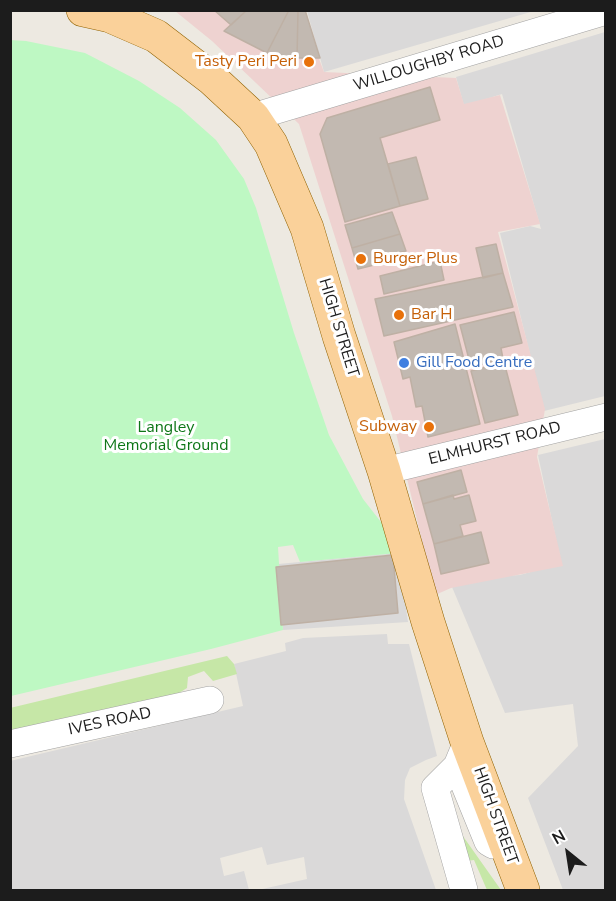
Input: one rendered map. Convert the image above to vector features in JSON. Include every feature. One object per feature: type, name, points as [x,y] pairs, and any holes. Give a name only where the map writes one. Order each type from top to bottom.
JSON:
[{"type":"main road","name":"HIGH STREET","points":[[102,12],[156,36],[212,79],[253,117],[271,144],[307,228],[339,336],[384,471],[462,754],[511,858],[523,891]]},
{"type":"street","name":"WILLOUGHBY ROAD","points":[[253,117],[606,11]]},
{"type":"street","name":"ELMHURST ROAD","points":[[384,471],[606,417]]},
{"type":"street","name":"IVES ROAD","points":[[10,744],[210,700]]},
{"type":"street","name":"HIGH STREET","points":[[462,754],[435,788],[464,891]]},
{"type":"shaded area","points":[[175,11],[301,11],[324,72],[456,78],[464,104],[500,95],[540,224],[498,232],[545,409],[537,457],[563,566],[451,588],[435,595],[392,416],[299,124],[212,41]]},
{"type":"shaded area","points":[[307,11],[534,11],[324,72]]},
{"type":"shaded area","points":[[605,32],[605,396],[544,411],[500,233],[530,226],[541,229],[502,94],[464,106],[456,77]]},
{"type":"shaded area","points":[[605,439],[605,890],[563,890],[528,798],[578,746],[573,704],[505,713],[452,587],[490,577],[520,575],[561,563],[538,455]]},
{"type":"shaded area","points":[[398,553],[408,622],[283,630],[278,564]]},
{"type":"shaded area","points":[[387,634],[388,644],[409,644],[437,756],[410,768],[405,780],[404,799],[436,890],[258,890],[307,879],[304,857],[267,865],[262,847],[220,858],[224,876],[244,871],[249,890],[11,890],[10,761],[243,706],[234,664],[286,651],[285,643],[303,638]]},
{"type":"green space","name":"Langley Memorial Ground","points":[[10,40],[85,53],[139,81],[180,108],[216,140],[244,179],[256,208],[294,333],[329,435],[363,499],[388,531],[398,553],[300,562],[293,545],[278,547],[283,630],[11,696]]},
{"type":"green space","points":[[227,656],[234,664],[237,674],[213,681],[204,671],[188,677],[187,688],[179,693],[11,734],[10,708]]},
{"type":"green space","points":[[460,832],[501,890],[487,890],[474,860],[459,862]]},
{"type":"building","points":[[214,10],[247,10],[231,25]]},
{"type":"building","points":[[247,10],[289,10],[267,53],[224,31]]},
{"type":"building","points":[[289,10],[298,10],[297,58],[267,53]]},
{"type":"building","points":[[298,10],[305,10],[320,58],[297,58]]},
{"type":"building","points":[[430,87],[440,120],[380,138],[400,206],[345,222],[320,134],[327,118]]},
{"type":"building","points":[[416,157],[428,199],[400,206],[388,164]]},
{"type":"building","points":[[392,212],[400,234],[352,248],[345,225]]},
{"type":"building","points":[[400,234],[406,251],[388,255],[390,261],[358,269],[352,248]]},
{"type":"building","points":[[496,244],[503,273],[483,278],[476,248]]},
{"type":"building","points":[[440,261],[444,280],[384,294],[380,276]]},
{"type":"building","points":[[503,273],[513,307],[384,336],[375,299]]},
{"type":"building","points":[[514,312],[522,343],[501,348],[503,359],[471,367],[460,325]]},
{"type":"building","points":[[455,324],[480,424],[428,437],[422,406],[416,407],[410,377],[403,379],[394,342]]},
{"type":"building","points":[[504,362],[518,415],[485,423],[471,371]]},
{"type":"building","points":[[461,470],[467,492],[423,504],[417,482]]},
{"type":"building","points":[[453,495],[454,499],[469,495],[476,521],[460,525],[463,536],[434,544],[423,504]]},
{"type":"building","points":[[481,532],[489,563],[441,574],[434,544]]},
{"type":"building","points":[[393,555],[398,613],[281,625],[276,567]]},
{"type":"place","name":"Tasty Peri Peri","points":[[309,62]]},
{"type":"place","name":"Burger Plus","points":[[361,259]]},
{"type":"place","name":"Bar H","points":[[399,315]]},
{"type":"place","name":"Gill Food Centre","points":[[404,363]]},
{"type":"place","name":"Subway","points":[[429,427]]}]
